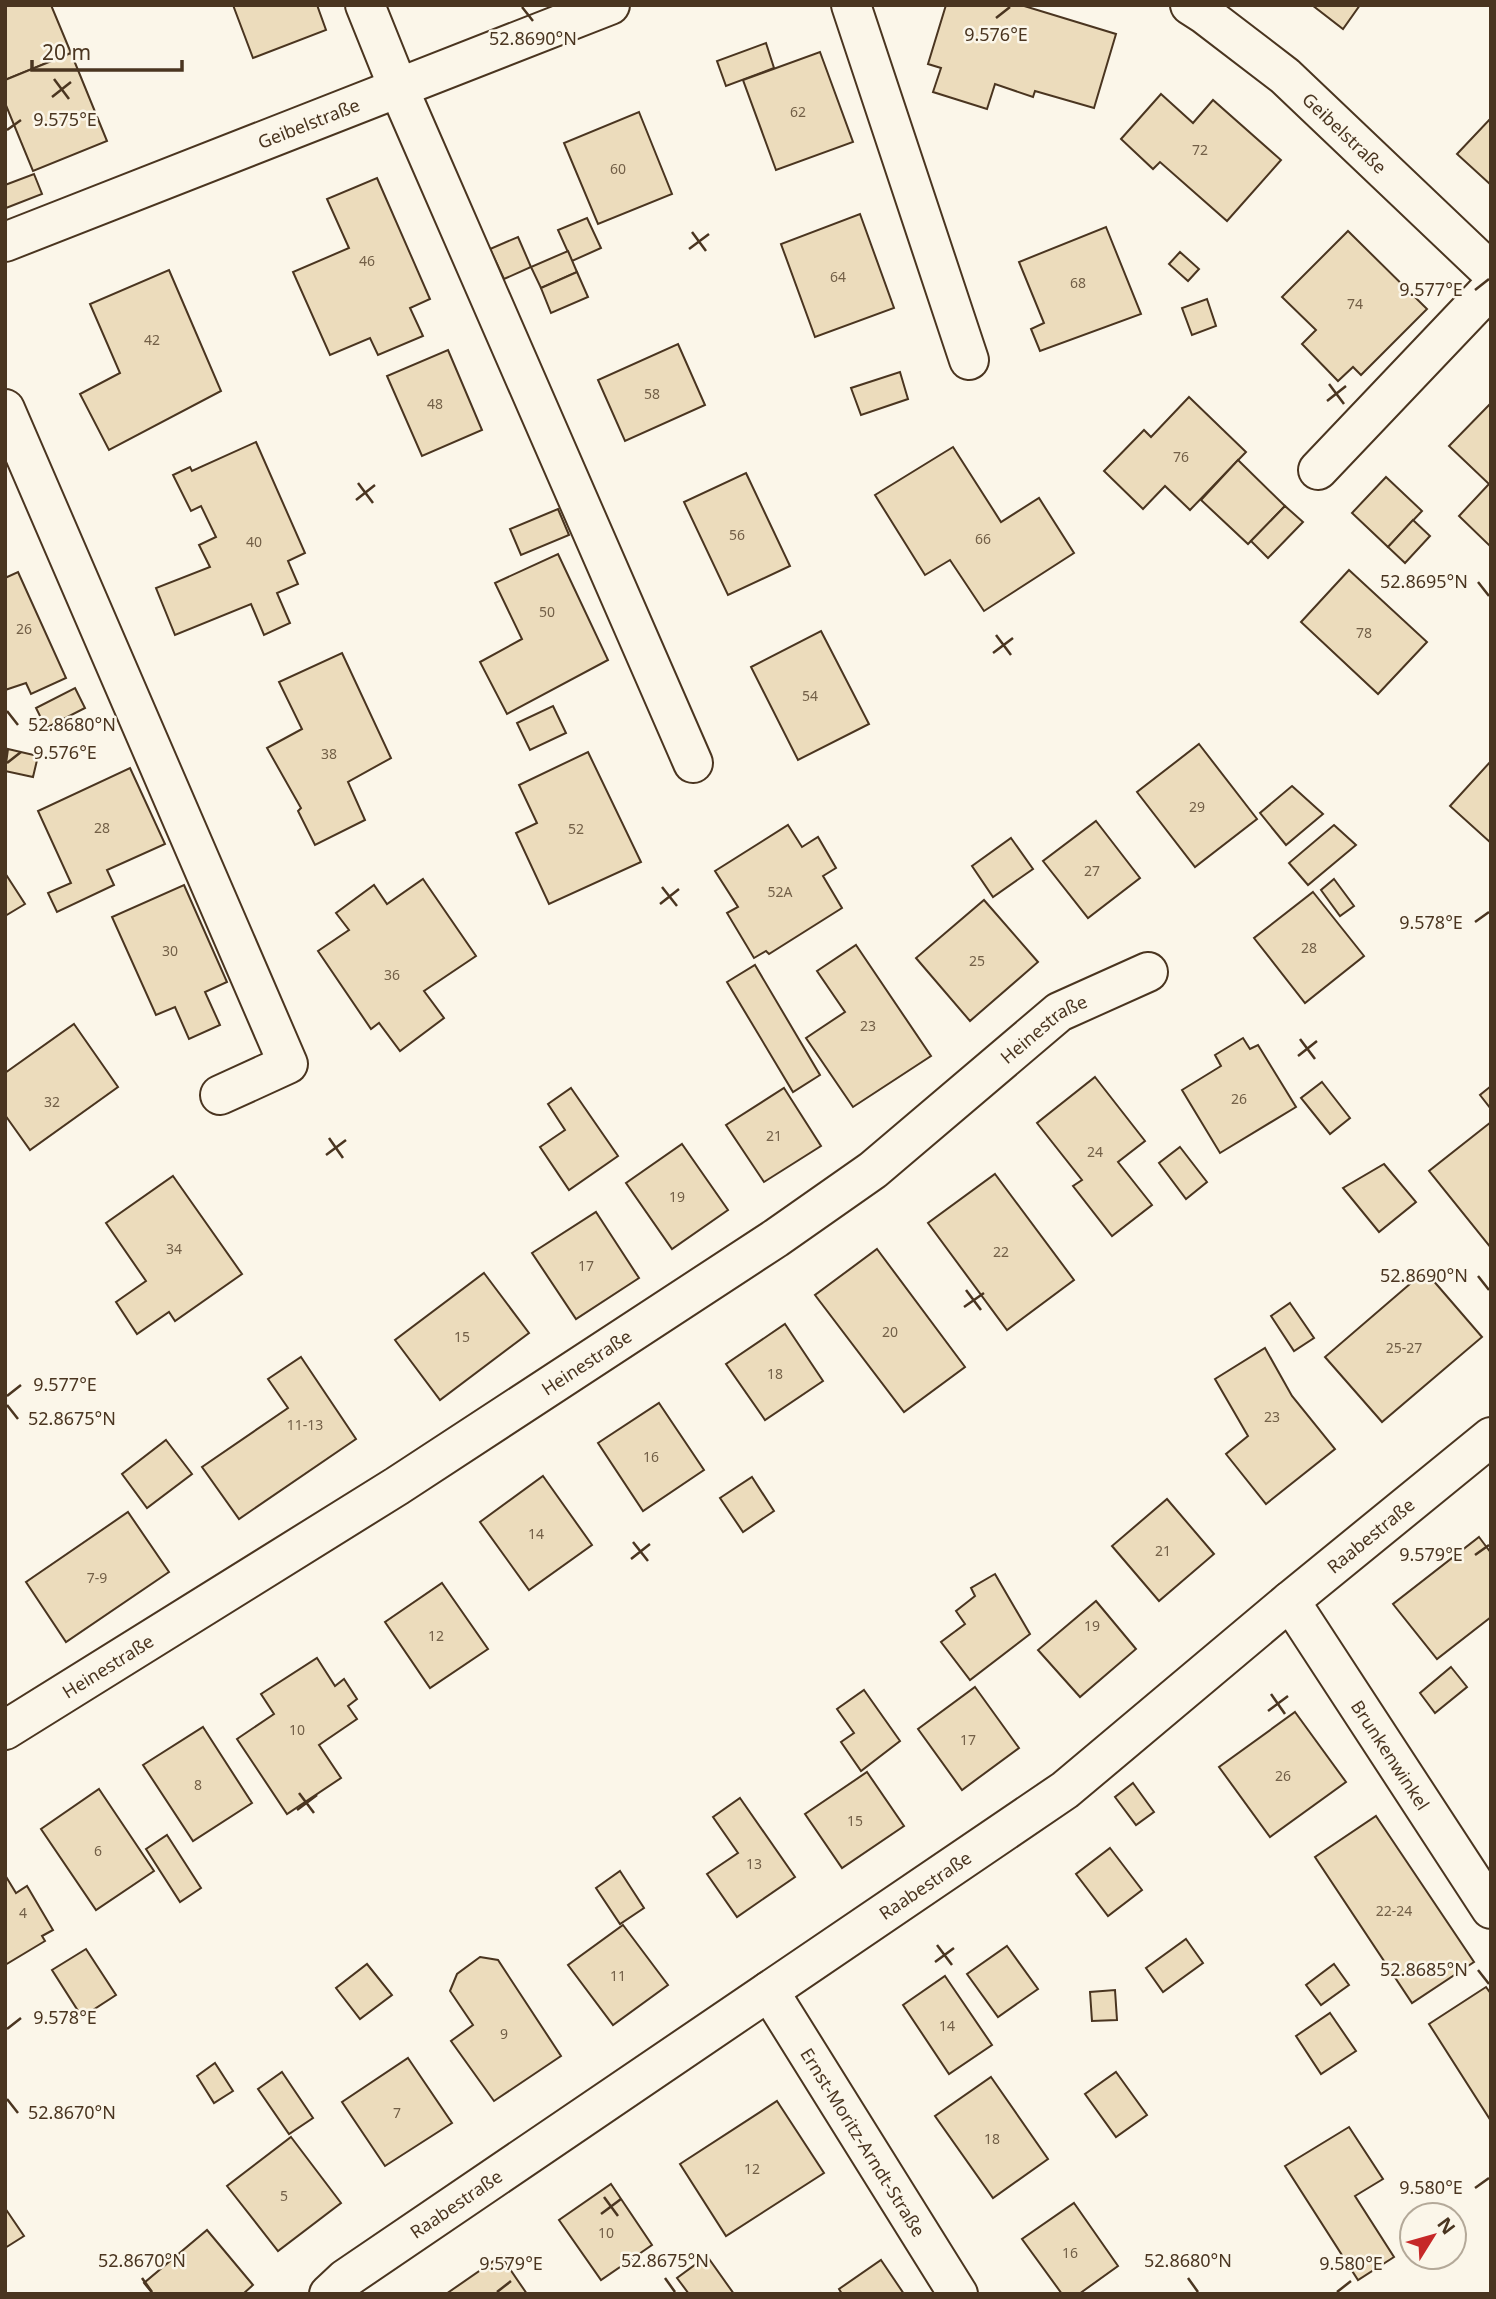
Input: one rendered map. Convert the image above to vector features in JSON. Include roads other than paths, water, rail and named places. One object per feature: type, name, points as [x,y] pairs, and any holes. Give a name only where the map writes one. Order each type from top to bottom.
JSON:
[{"type":"street","points":[[365,5],[398,88],[693,763]]},
{"type":"street","name":"Geibelstraße","points":[[5,242],[610,5]]},
{"type":"street","points":[[851,5],[969,360]]},
{"type":"street","name":"Geibelstraße","points":[[1190,5],[1284,76],[1491,272]]},
{"type":"street","points":[[1318,470],[1491,288]]},
{"type":"street","points":[[5,409],[288,1065],[220,1095]]},
{"type":"street","name":"Heinestraße","points":[[5,1730],[386,1493],[776,1238],[873,1170],[1059,1012],[1148,972]]},
{"type":"street","name":"Raabestraße","points":[[329,2294],[345,2279],[1065,1790],[1491,1437]]},
{"type":"street","name":"Brunkenwinkel","points":[[1290,1601],[1491,1909]]},
{"type":"street","name":"Ernst-Moritz-Arndt-Straße","points":[[769,1991],[958,2294]]}]
